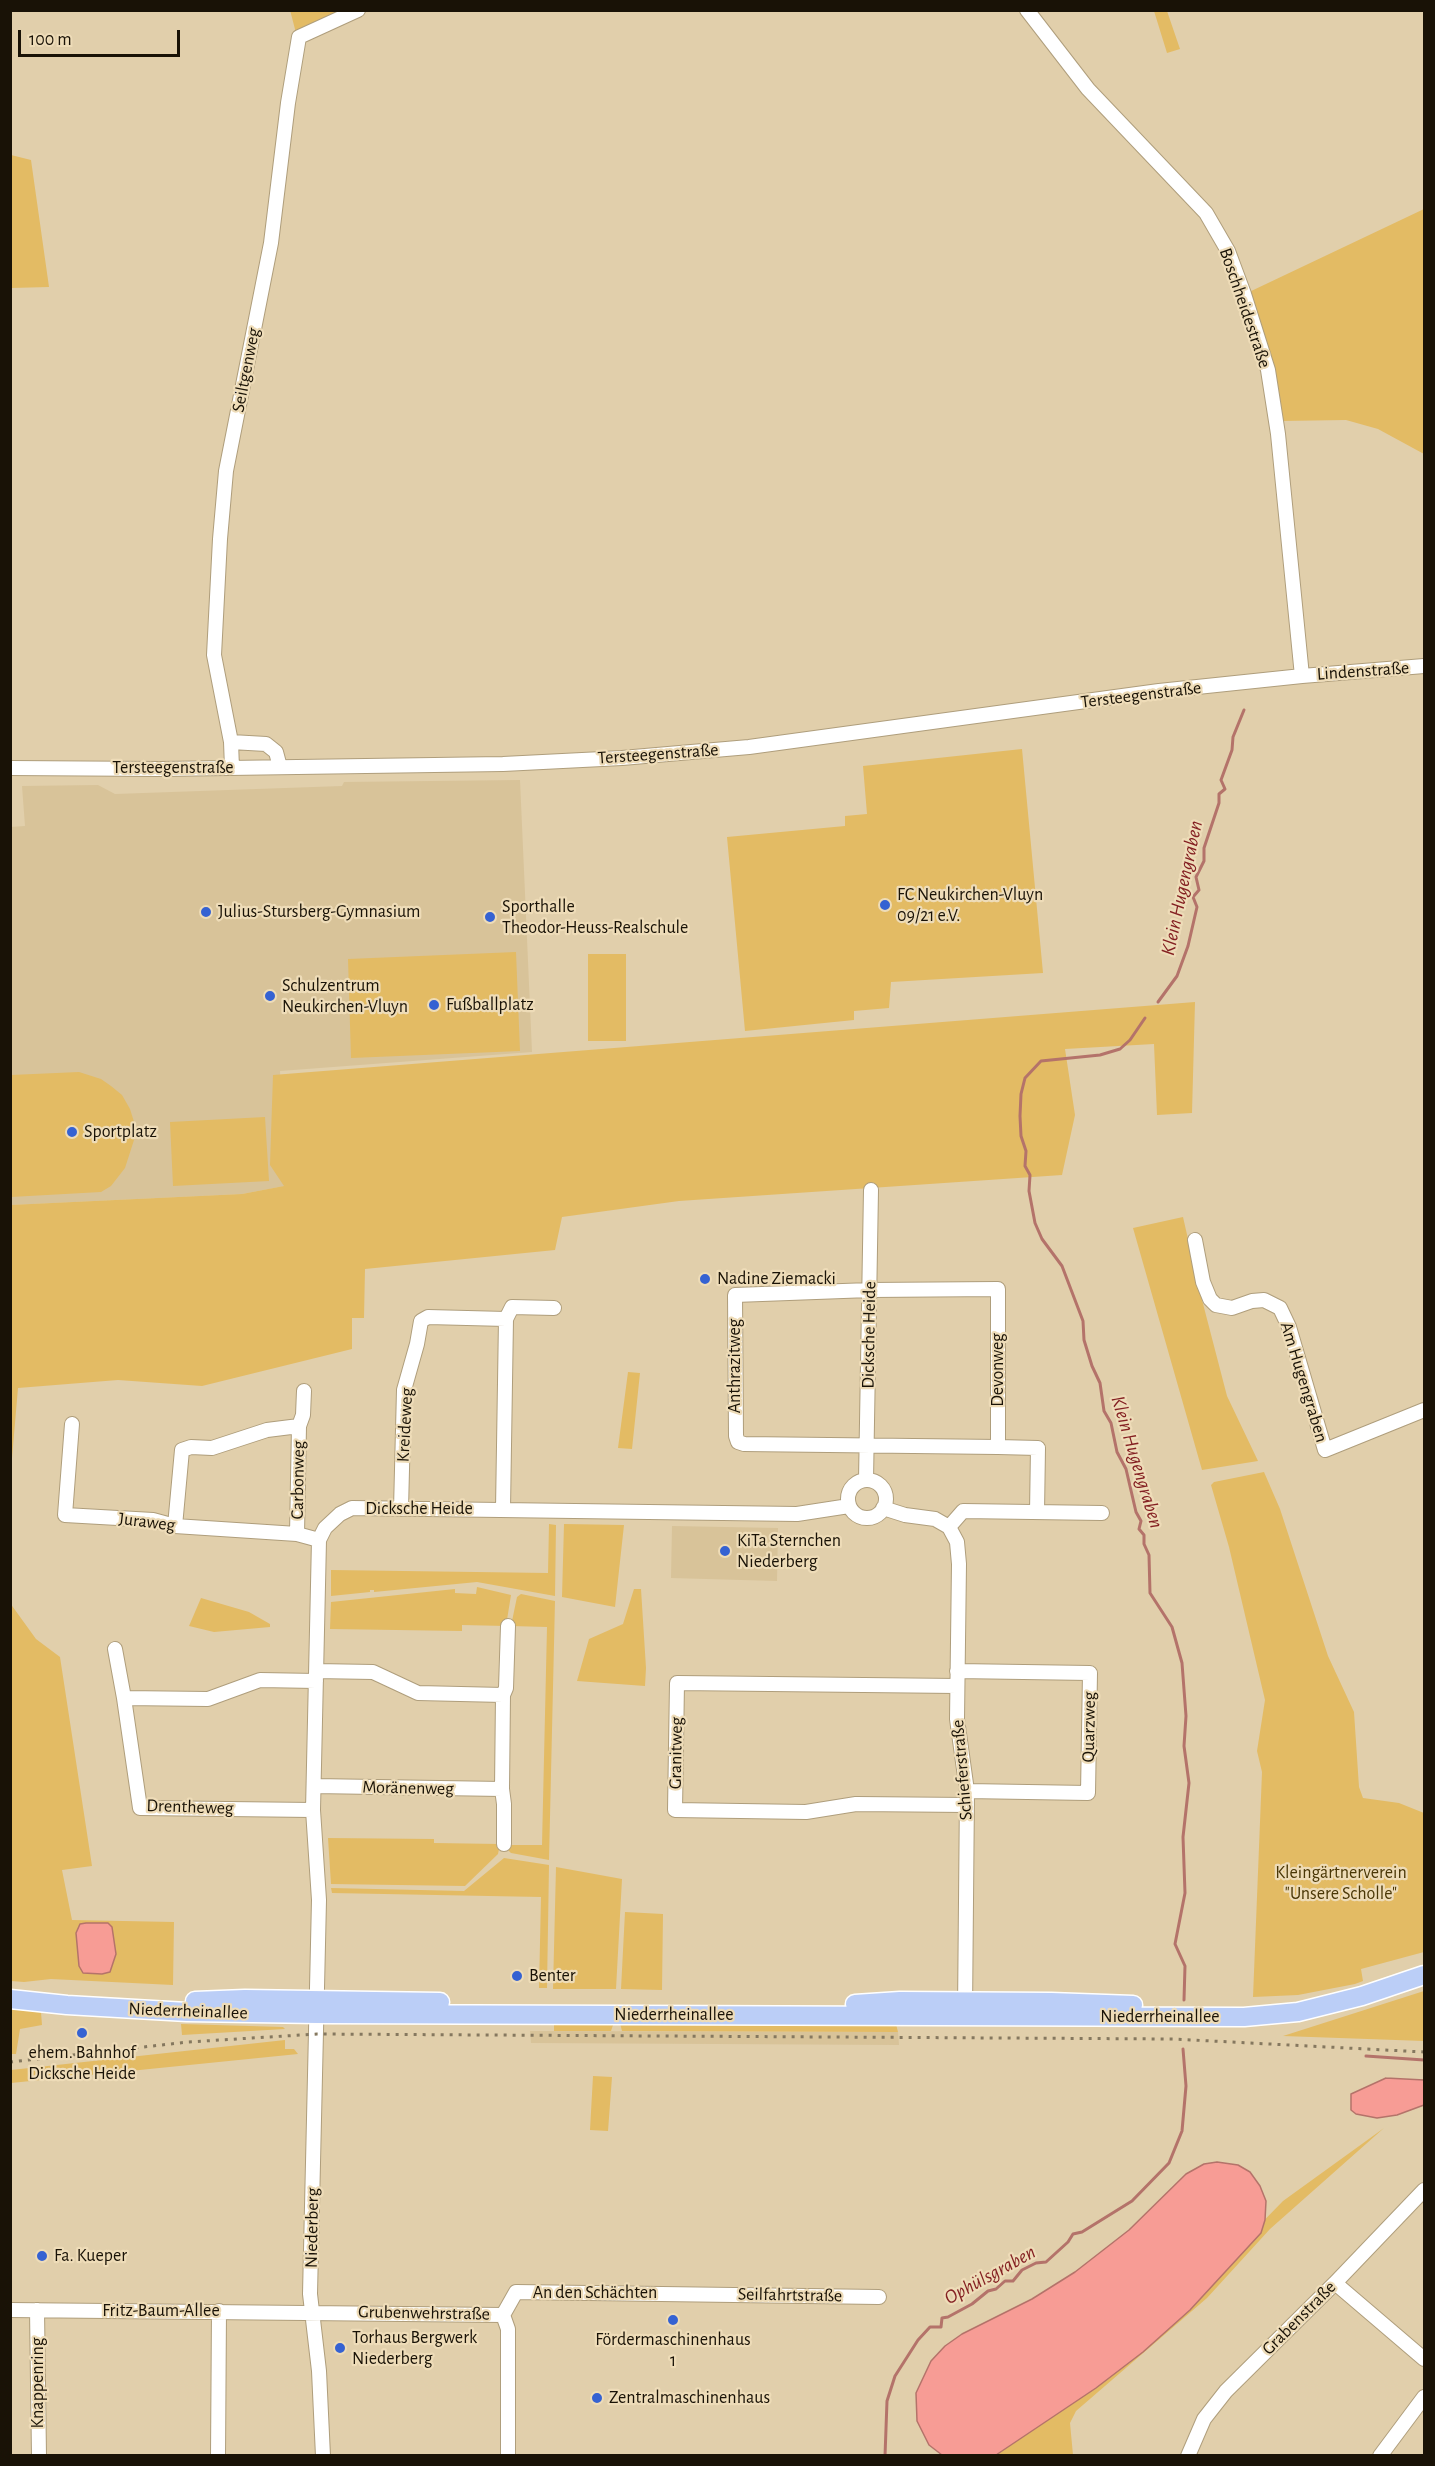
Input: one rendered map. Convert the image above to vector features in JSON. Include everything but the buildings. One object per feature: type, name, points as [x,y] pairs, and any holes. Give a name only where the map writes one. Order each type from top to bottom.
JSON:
[{"type":"main road","name":"Niederrheinallee","points":[[10,1999],[67,2005],[187,2012],[317,2007],[837,2005],[900,2001],[965,2009],[1090,2002],[1143,2006],[1257,2007],[1337,2002],[1425,1975]]},
{"type":"main road","name":"Niederrheinallee","points":[[10,1994],[171,2001],[245,1999],[317,2007]]},
{"type":"street","name":"Seiltgenweg","points":[[232,768],[231,742],[214,655],[226,471],[271,243],[299,37],[358,10]]},
{"type":"street","name":"Boschheidestraße","points":[[1027,10],[1088,89],[1206,213],[1228,250],[1270,380],[1278,434],[1302,676]]},
{"type":"street","name":"Lindenstraße","points":[[1302,676],[1425,666]]},
{"type":"street","name":"Tersteegenstraße","points":[[10,768],[232,768],[503,764],[737,748],[1159,691],[1302,676]]},
{"type":"street","points":[[231,742],[266,744],[276,752],[280,767]]},
{"type":"street","name":"Dicksche Heide","points":[[866,1480],[871,1190]]},
{"type":"street","name":"Am Hugengraben","points":[[1195,1240],[1203,1282],[1210,1299],[1216,1305],[1225,1309],[1264,1300],[1280,1308],[1289,1327],[1325,1450],[1425,1410]]},
{"type":"street","name":"Devonweg","points":[[870,1290],[998,1289],[998,1447]]},
{"type":"street","name":"Anthrazitweg","points":[[867,1446],[744,1444],[738,1442],[736,1436],[735,1295],[870,1290]]},
{"type":"street","name":"Kreideweg","points":[[401,1509],[404,1390],[421,1321],[428,1317],[506,1319],[512,1307],[554,1308]]},
{"type":"street","points":[[503,1509],[506,1319]]},
{"type":"street","name":"Carbonweg","points":[[297,1534],[299,1426],[303,1414],[304,1391]]},
{"type":"street","name":"Juraweg","points":[[72,1424],[66,1515],[153,1521],[175,1526],[297,1534],[319,1540]]},
{"type":"street","name":"Carbonweg","points":[[175,1526],[182,1450],[191,1447],[212,1448],[267,1430],[299,1426]]},
{"type":"street","points":[[867,1446],[1038,1448],[1037,1512]]},
{"type":"street","points":[[866,1480],[878,1484],[883,1489],[885,1502],[883,1508],[875,1516],[869,1518],[857,1515],[849,1506],[848,1495],[851,1489],[866,1480]]},
{"type":"street","name":"Dicksche Heide","points":[[319,1540],[333,1519],[352,1508],[797,1514],[849,1506]]},
{"type":"street","points":[[883,1508],[905,1515],[935,1519],[949,1527],[963,1511],[1102,1513]]},
{"type":"street","name":"Schieferstraße","points":[[949,1527],[957,1542],[959,1564],[958,1728],[967,1798],[965,2009]]},
{"type":"street","points":[[317,2007],[319,1900],[313,1810],[319,1540]]},
{"type":"street","points":[[504,1844],[503,1695],[506,1688],[508,1626]]},
{"type":"street","name":"Drentheweg","points":[[116,1649],[140,1808],[313,1810]]},
{"type":"street","name":"Quarzweg","points":[[957,1671],[1090,1673],[1088,1793],[967,1798]]},
{"type":"street","points":[[124,1698],[208,1699],[260,1680],[373,1672],[418,1693],[503,1695]]},
{"type":"street","name":"Granitweg","points":[[957,1686],[677,1683],[675,1810],[806,1812],[856,1804],[967,1798]]},
{"type":"street","name":"Moränenweg","points":[[314,1786],[502,1789]]},
{"type":"street","name":"Niederberg","points":[[317,2007],[310,2283],[319,2372],[323,2456]]},
{"type":"street","name":"Grabenstraße","points":[[1188,2456],[1204,2418],[1226,2391],[1425,2190]]},
{"type":"street","points":[[1335,2283],[1425,2359]]},
{"type":"street","name":"An den Schächten","points":[[503,2315],[516,2292],[700,2293]]},
{"type":"street","name":"Seilfahrtstraße","points":[[700,2293],[879,2297]]},
{"type":"street","name":"Fritz-Baum-Allee","points":[[10,2310],[312,2312]]},
{"type":"street","name":"Knappenring","points":[[37,2310],[39,2456]]},
{"type":"street","points":[[218,2456],[219,2311]]},
{"type":"street","name":"Grubenwehrstraße","points":[[312,2312],[503,2315],[508,2329],[508,2456]]},
{"type":"street","points":[[1380,2456],[1425,2397]]},
{"type":"shaded area","name":"Schulzentrum Neukirchen-Vluyn","points":[[520,780],[532,1052],[280,1071],[285,1186],[242,1194],[11,1205],[10,827],[25,826],[22,786],[98,785],[115,794],[342,786],[344,782]]},
{"type":"shaded area","name":"KiTa Sternchen Niederberg","points":[[672,1526],[778,1528],[777,1581],[671,1578]]},
{"type":"shaded area","points":[[108,1923],[112,1927],[116,1954],[110,1972],[83,1973],[79,1966],[76,1933],[80,1924]]},
{"type":"shaded area","points":[[530,2031],[898,2032],[899,2045],[531,2043]]},
{"type":"shaded area","points":[[1386,2078],[1424,2080],[1424,2105],[1397,2115],[1377,2118],[1356,2114],[1351,2110],[1351,2094]]},
{"type":"shaded area","points":[[1217,2162],[1238,2165],[1250,2172],[1260,2186],[1266,2201],[1265,2220],[1261,2233],[1190,2310],[1143,2352],[1096,2388],[996,2455],[942,2455],[929,2445],[917,2421],[916,2393],[931,2361],[945,2346],[962,2334],[1032,2299],[1075,2272],[1129,2230],[1186,2174],[1204,2164]]},
{"type":"green space","points":[[290,10],[344,11],[296,33]]},
{"type":"green space","points":[[1154,11],[1167,11],[1180,49],[1167,53]]},
{"type":"green space","points":[[11,155],[31,160],[49,287],[11,288]]},
{"type":"green space","points":[[1424,209],[1424,454],[1378,429],[1346,420],[1281,421],[1247,293]]},
{"type":"green space","name":"FC Neukirchen-Vluyn 09/21 e.V.","points":[[1022,749],[1043,973],[891,982],[889,1008],[854,1011],[854,1020],[745,1031],[727,837],[845,826],[845,816],[867,814],[863,766]]},
{"type":"green space","name":"Fußballplatz","points":[[516,952],[520,1051],[351,1058],[348,959]]},
{"type":"green space","points":[[588,954],[626,954],[626,1041],[588,1041]]},
{"type":"green space","points":[[1195,1002],[1192,1113],[1157,1115],[1154,1044],[1065,1049],[1075,1115],[1062,1175],[679,1201],[562,1217],[555,1250],[365,1269],[364,1318],[352,1318],[352,1349],[202,1386],[118,1380],[18,1388],[12,1458],[10,1457],[10,1205],[242,1194],[284,1186],[270,1165],[273,1075]]},
{"type":"green space","name":"Sportplatz","points":[[79,1072],[101,1079],[111,1086],[122,1095],[130,1109],[135,1125],[134,1140],[125,1168],[111,1186],[101,1192],[11,1197],[11,1075]]},
{"type":"green space","points":[[265,1117],[269,1181],[173,1186],[170,1122]]},
{"type":"green space","points":[[1183,1217],[1227,1396],[1258,1461],[1202,1470],[1133,1228]]},
{"type":"green space","points":[[628,1372],[640,1373],[632,1449],[618,1448]]},
{"type":"green space","name":"Kleingärtnerverein \"Unsere Scholle\"","points":[[1264,1472],[1280,1509],[1328,1656],[1354,1712],[1359,1787],[1363,1798],[1399,1803],[1424,1813],[1424,1952],[1361,1969],[1363,1981],[1355,1984],[1298,1995],[1253,1997],[1262,1772],[1257,1751],[1265,1700],[1229,1547],[1211,1485],[1214,1482]]},
{"type":"green space","points":[[549,1524],[556,1525],[555,1596],[477,1582],[374,1592],[370,1590],[370,1592],[331,1596],[331,1570],[548,1573]]},
{"type":"green space","points":[[564,1524],[624,1525],[615,1607],[562,1597]]},
{"type":"green space","points":[[477,1587],[511,1595],[506,1626],[462,1625],[462,1631],[330,1629],[331,1602],[455,1589],[455,1593],[476,1594]]},
{"type":"green space","points":[[634,1589],[641,1589],[645,1686],[577,1681],[589,1639],[623,1624]]},
{"type":"green space","points":[[521,1594],[555,1601],[549,1860],[511,1853],[508,1850],[508,1845],[542,1845],[547,1627],[511,1626],[517,1597]]},
{"type":"green space","points":[[201,1598],[249,1612],[270,1624],[270,1627],[214,1632],[189,1626]]},
{"type":"green space","points":[[10,1603],[36,1639],[60,1657],[92,1866],[62,1870],[72,1920],[174,1922],[173,1985],[51,1979],[11,1981]]},
{"type":"green space","points":[[328,1838],[434,1839],[434,1843],[500,1844],[498,1854],[465,1886],[331,1884]]},
{"type":"green space","points":[[504,1858],[549,1865],[547,1988],[539,1988],[541,1897],[332,1893],[331,1888],[464,1891]]},
{"type":"green space","points":[[556,1867],[622,1879],[616,1989],[553,1989]]},
{"type":"green space","points":[[625,1912],[663,1914],[662,1990],[621,1989]]},
{"type":"green space","points":[[1424,1991],[1424,2041],[1283,2036]]},
{"type":"green space","points":[[11,2009],[41,2012],[42,2025],[20,2029],[16,2054],[11,2054]]},
{"type":"green space","points":[[554,2017],[614,2022],[611,2031],[554,2031]]},
{"type":"green space","points":[[895,2020],[898,2032],[622,2031],[620,2023]]},
{"type":"green space","points":[[181,2024],[283,2027],[285,2029],[182,2035]]},
{"type":"green space","points":[[285,2040],[285,2049],[294,2049],[298,2054],[11,2083],[11,2070]]},
{"type":"green space","points":[[593,2076],[612,2077],[608,2131],[590,2130]]},
{"type":"green space","points":[[1384,2128],[1270,2229],[1207,2298],[1076,2411],[1070,2423],[1073,2455],[993,2456],[1194,2292],[1283,2201]]},
{"type":"waterway","name":"Klein Hugengraben","points":[[1158,1002],[1177,976],[1188,946],[1197,907],[1193,897],[1199,890],[1196,877],[1204,861],[1204,848],[1219,803],[1219,794],[1225,789],[1221,780],[1232,750],[1233,737],[1244,710]]},
{"type":"waterway","name":"Klein Hugengraben","points":[[1145,1018],[1130,1040],[1120,1049],[1100,1055],[1041,1061],[1025,1078],[1021,1094],[1020,1116],[1021,1136],[1026,1151],[1025,1166],[1030,1175],[1029,1191],[1035,1223],[1042,1239],[1062,1266],[1083,1321],[1084,1340],[1100,1383],[1104,1411],[1111,1423],[1117,1452],[1126,1469],[1136,1512],[1141,1521],[1139,1529],[1144,1535],[1144,1544],[1149,1555],[1150,1593],[1172,1627],[1182,1663],[1186,1716],[1184,1746],[1189,1783],[1183,1837],[1185,1893],[1175,1944],[1185,1966],[1184,2000]]},
{"type":"waterway","name":"Ophülsgraben","points":[[885,2456],[887,2401],[895,2376],[918,2340],[930,2327],[941,2327],[942,2318],[972,2304],[1005,2281],[1013,2281],[1022,2270],[1036,2263],[1046,2262],[1068,2242],[1073,2234],[1082,2232],[1132,2201],[1169,2163],[1182,2131],[1186,2086],[1183,2049]]},
{"type":"waterway","name":"Ophülsgraben","points":[[1366,2056],[1424,2060]]},
{"type":"railway","points":[[10,2062],[188,2042],[317,2034],[1173,2039],[1424,2052]]},
{"type":"place","name":"FC Neukirchen-Vluyn 09/21 e.V.","points":[[885,905]]},
{"type":"place","name":"Julius-Stursberg-Gymnasium","points":[[206,912]]},
{"type":"place","name":"Sporthalle Theodor-Heuss-Realschule","points":[[490,917]]},
{"type":"place","name":"Schulzentrum Neukirchen-Vluyn","points":[[270,996]]},
{"type":"place","name":"Fußballplatz","points":[[434,1005]]},
{"type":"place","name":"Sportplatz","points":[[72,1132]]},
{"type":"place","name":"Nadine Ziemacki","points":[[705,1279]]},
{"type":"place","name":"KiTa Sternchen Niederberg","points":[[725,1551]]},
{"type":"place","name":"Benter","points":[[517,1976]]},
{"type":"place","name":"ehem. Bahnhof Dicksche Heide","points":[[82,2033]]},
{"type":"place","name":"Fa. Kueper","points":[[42,2256]]},
{"type":"place","name":"Fördermaschinenhaus 1","points":[[673,2320]]},
{"type":"place","name":"Torhaus Bergwerk Niederberg","points":[[340,2348]]},
{"type":"place","name":"Zentralmaschinenhaus","points":[[597,2398]]}]
